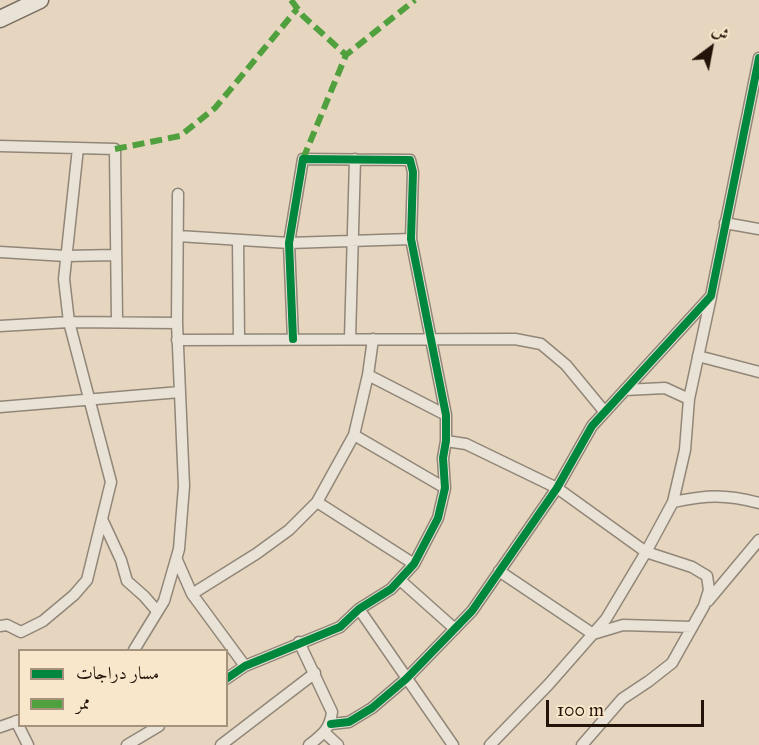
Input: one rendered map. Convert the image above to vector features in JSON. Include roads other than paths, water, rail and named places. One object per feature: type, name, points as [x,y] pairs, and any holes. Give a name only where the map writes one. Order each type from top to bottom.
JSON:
[{"type":"main road","points":[[0,19],[40,0]]},
{"type":"street","points":[[490,745],[549,684],[606,619],[673,502],[685,450],[689,399],[759,58]]},
{"type":"street","points":[[0,146],[115,149],[117,321]]},
{"type":"street","points":[[0,626],[7,625],[21,632],[43,621],[74,595],[87,580],[111,482],[69,322],[64,279],[78,148]]},
{"type":"street","points":[[228,678],[245,666],[340,627],[359,609],[391,589],[414,564],[438,518],[445,488],[442,458],[446,441],[446,415],[411,239],[413,172],[410,160],[303,159],[289,243],[293,339]]},
{"type":"street","points":[[350,339],[355,159]]},
{"type":"street","points":[[136,649],[164,601],[179,549],[184,486],[177,340],[178,194]]},
{"type":"street","points":[[725,223],[759,229]]},
{"type":"street","points":[[178,236],[289,243],[411,239]]},
{"type":"street","points":[[238,240],[239,339]]},
{"type":"street","points":[[0,252],[66,256],[116,255]]},
{"type":"street","points":[[309,745],[328,728],[349,722],[372,708],[406,679],[472,611],[557,488],[592,426],[711,296]]},
{"type":"street","points":[[0,326],[117,321],[177,323]]},
{"type":"street","points":[[192,594],[265,548],[289,530],[316,502],[354,435],[368,375],[373,339]]},
{"type":"street","points":[[177,340],[515,339],[541,344],[566,365],[604,411]]},
{"type":"street","points":[[698,356],[759,372]]},
{"type":"street","points":[[368,375],[446,415]]},
{"type":"street","points":[[625,390],[665,388],[689,399]]},
{"type":"street","points":[[0,407],[180,392]]},
{"type":"street","points":[[354,435],[445,488]]},
{"type":"street","points":[[446,441],[466,444],[557,488],[646,552],[692,567],[707,576],[709,590],[704,606]]},
{"type":"street","points":[[673,502],[714,495],[759,503]]},
{"type":"street","points":[[316,502],[414,564]]},
{"type":"street","points":[[102,519],[121,560],[127,582],[157,611]]},
{"type":"street","points":[[582,745],[622,699],[672,663],[704,606],[759,540]]},
{"type":"street","points":[[176,560],[192,594],[245,666]]},
{"type":"street","points":[[499,571],[593,634]]},
{"type":"street","points":[[400,580],[454,628]]},
{"type":"street","points":[[359,609],[453,745]]},
{"type":"street","points":[[593,634],[622,625],[692,627]]},
{"type":"street","points":[[299,642],[332,712],[328,728],[338,745]]},
{"type":"street","points":[[221,745],[315,673]]},
{"type":"street","points":[[0,727],[18,721]]},
{"type":"street","points":[[20,727],[28,745]]},
{"type":"street","points":[[127,745],[157,727]]}]
